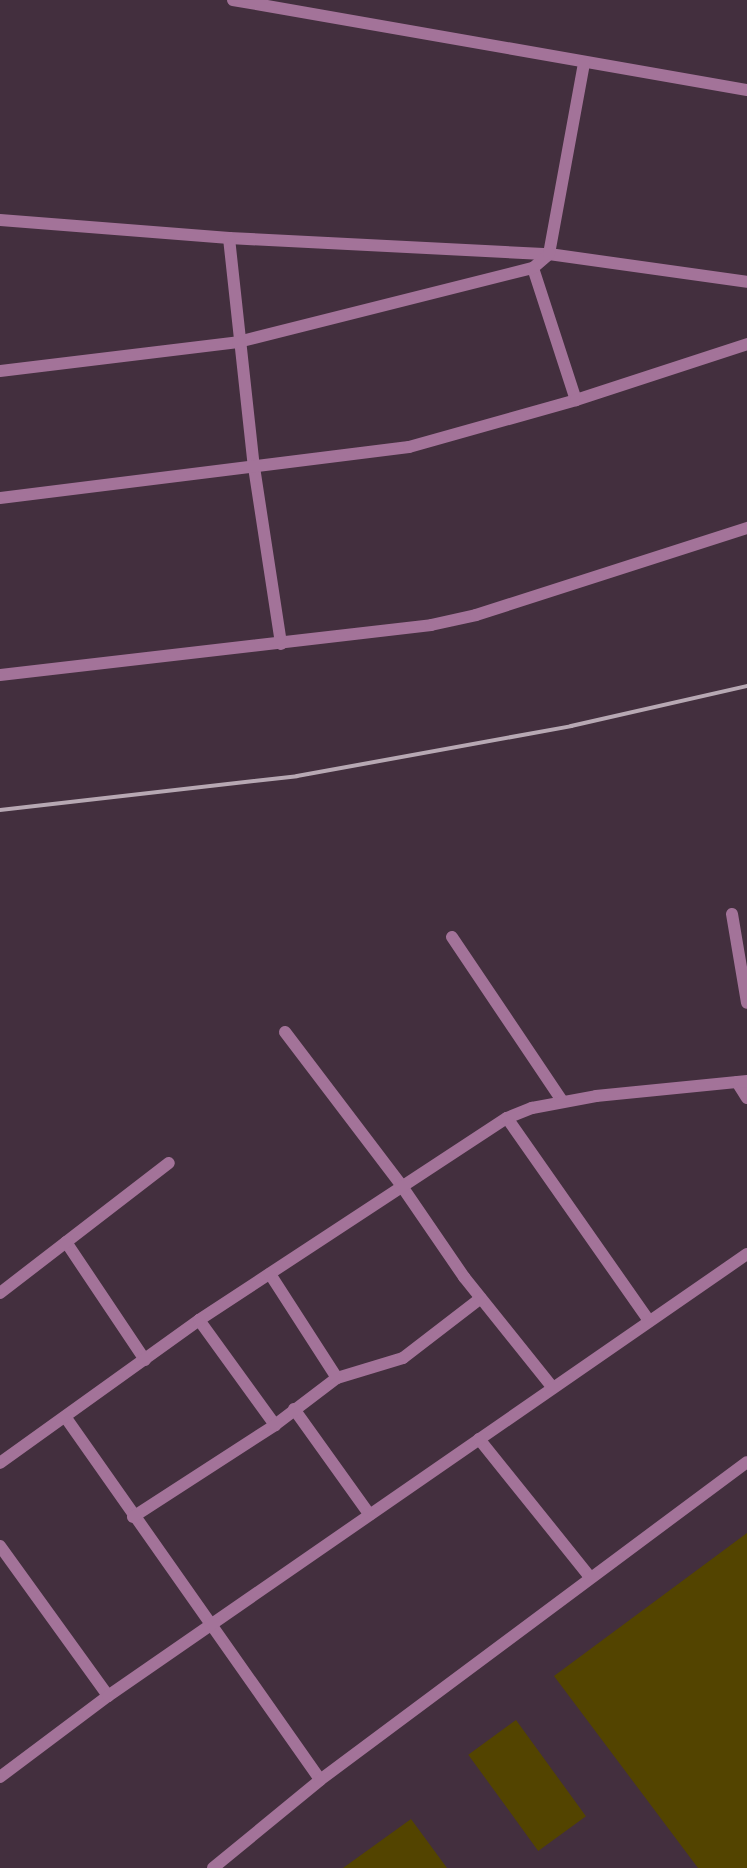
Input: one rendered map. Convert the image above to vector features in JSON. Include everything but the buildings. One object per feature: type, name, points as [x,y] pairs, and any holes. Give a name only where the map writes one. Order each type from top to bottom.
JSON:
[{"type":"street","points":[[233,0],[584,63],[747,90]]},
{"type":"street","points":[[0,371],[238,342],[533,268],[549,254],[584,63]]},
{"type":"street","points":[[0,220],[229,238],[549,254],[747,282]]},
{"type":"street","points":[[229,238],[238,342],[254,468],[281,644]]},
{"type":"street","points":[[533,268],[576,400]]},
{"type":"street","points":[[0,498],[254,468],[409,447],[576,400],[747,344]]},
{"type":"street","points":[[0,675],[281,644],[431,625],[476,615],[747,528]]},
{"type":"street","points":[[732,914],[747,1003]]},
{"type":"street","points":[[452,937],[562,1101]]},
{"type":"street","points":[[285,1032],[401,1185],[481,1298],[553,1388]]},
{"type":"street","points":[[0,1463],[66,1418],[199,1320],[401,1185],[507,1118],[562,1101],[742,1082],[747,1098]]},
{"type":"street","points":[[507,1118],[650,1322]]},
{"type":"street","points":[[0,1294],[168,1163]]},
{"type":"street","points":[[66,1242],[145,1360]]},
{"type":"street","points":[[0,1777],[108,1696],[747,1254]]},
{"type":"street","points":[[270,1274],[337,1378]]},
{"type":"street","points":[[133,1517],[274,1425],[337,1378],[403,1358],[481,1298]]},
{"type":"street","points":[[199,1320],[274,1425]]},
{"type":"street","points":[[294,1409],[370,1515]]},
{"type":"street","points":[[66,1418],[209,1626],[320,1780]]},
{"type":"street","points":[[480,1439],[589,1576]]},
{"type":"street","points":[[214,1868],[320,1780],[589,1576],[747,1462]]},
{"type":"street","points":[[0,1546],[108,1696]]},
{"type":"shaded area","points":[[747,1533],[747,1868],[698,1868],[554,1676]]},
{"type":"shaded area","points":[[516,1720],[586,1816],[538,1851],[468,1755]]},
{"type":"shaded area","points":[[411,1819],[447,1868],[343,1868]]},
{"type":"railway","points":[[0,810],[297,776],[571,726],[747,686]]}]
